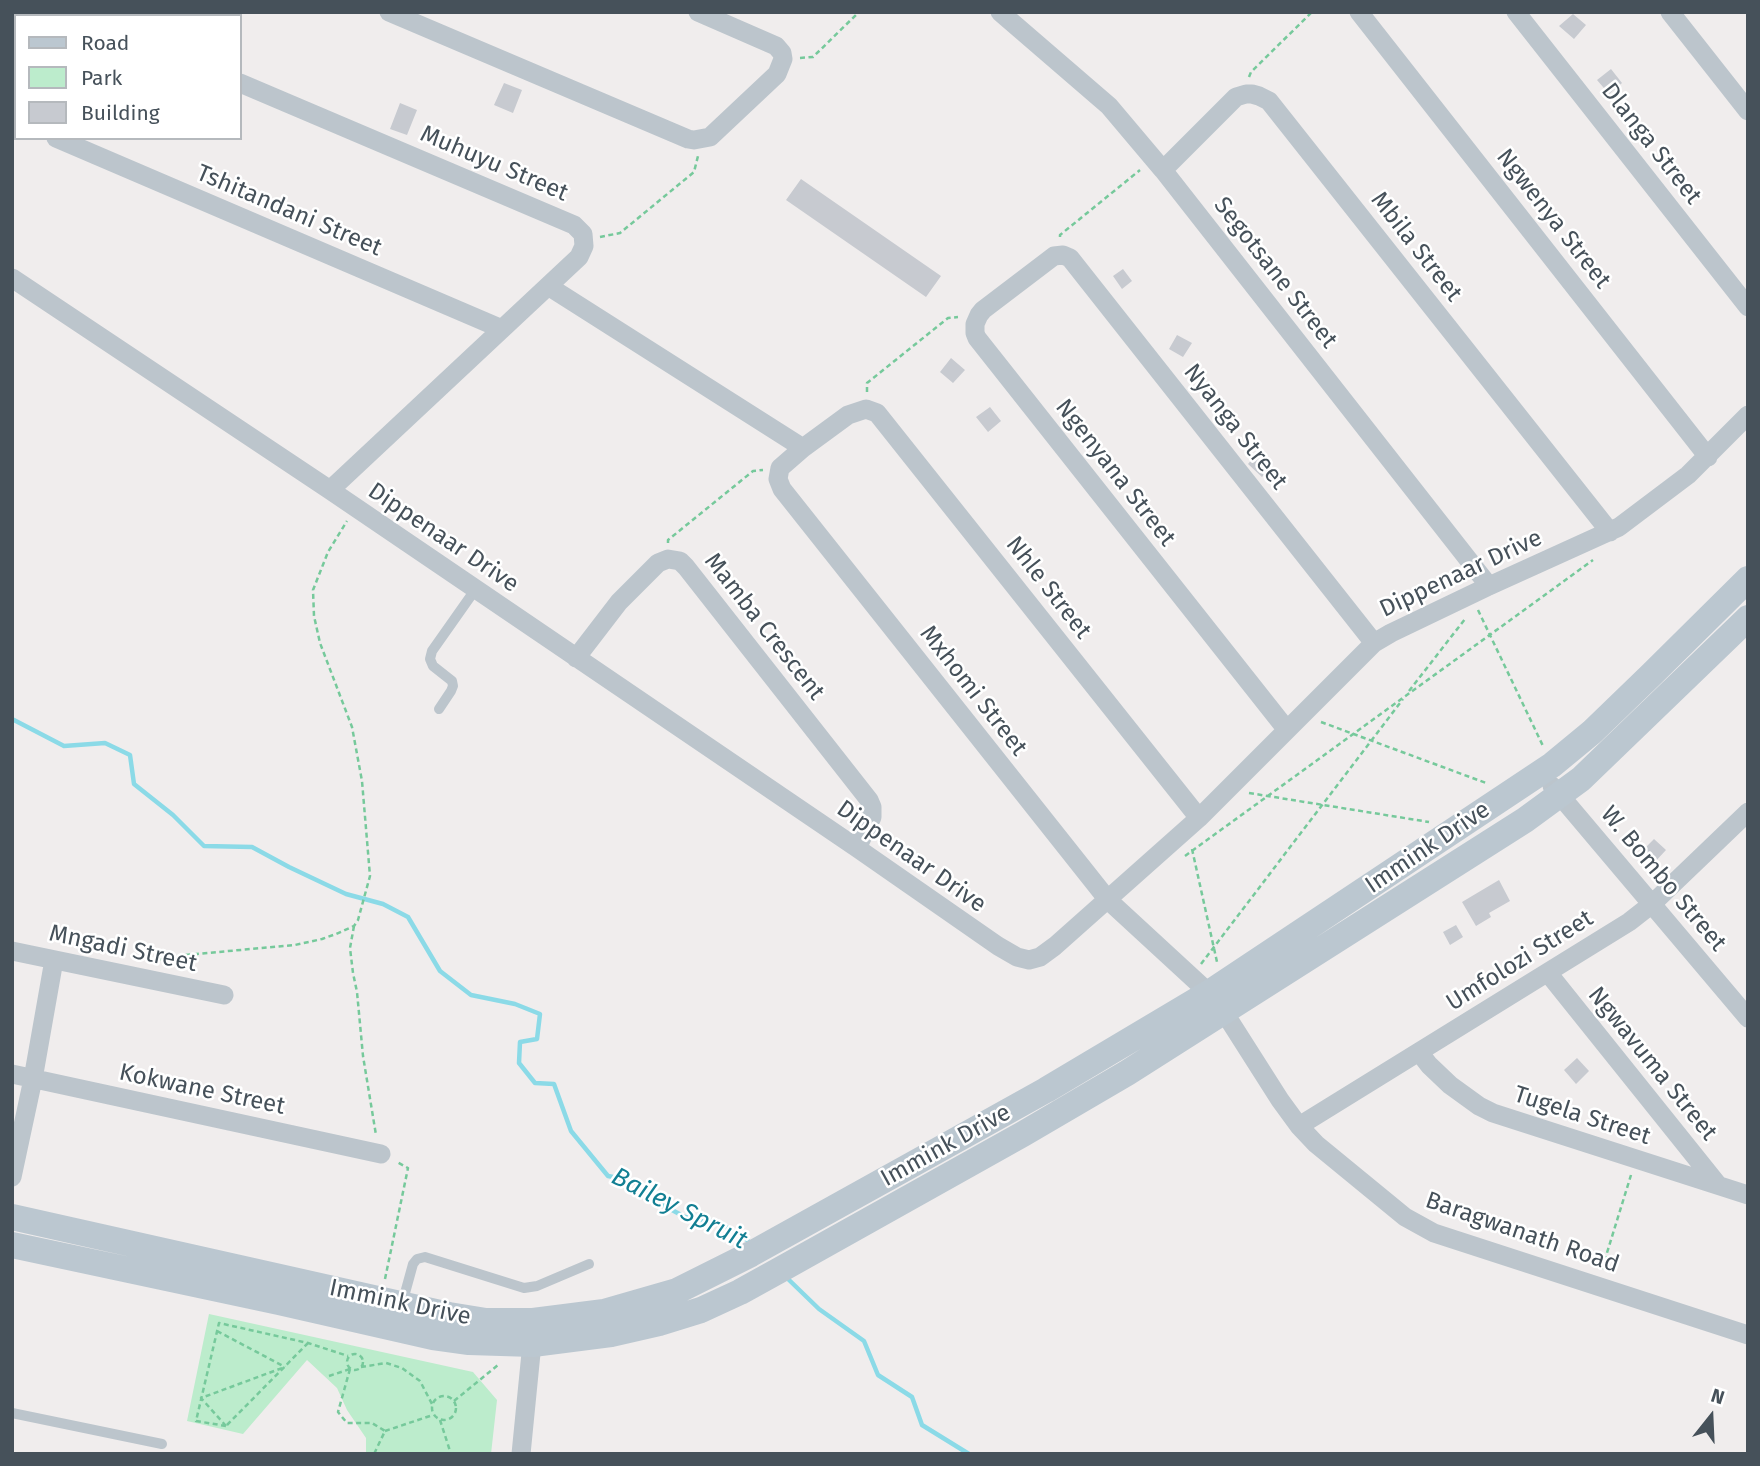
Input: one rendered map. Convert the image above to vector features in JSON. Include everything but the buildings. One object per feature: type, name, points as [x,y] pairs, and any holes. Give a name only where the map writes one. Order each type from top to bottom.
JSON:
[{"type":"main road","name":"Immink Drive","points":[[12,1217],[533,1333],[611,1334],[659,1324],[701,1310],[778,1271],[1127,1073],[1217,1003],[1448,835],[1546,769],[1591,732],[1748,579]]},
{"type":"main road","name":"Immink Drive","points":[[12,1245],[433,1337],[469,1342],[507,1344],[533,1333],[677,1291],[808,1223],[1046,1090],[1217,1003],[1461,862],[1581,779],[1748,618]]},
{"type":"street","points":[[389,12],[696,139],[710,137],[777,74],[782,63],[782,53],[776,46],[698,12]]},
{"type":"street","name":"Segotsane Street","points":[[1000,12],[1109,106],[1158,164],[1489,586]]},
{"type":"street","name":"Ngwenya Street","points":[[1359,12],[1708,457]]},
{"type":"street","name":"Dlanga Street","points":[[1516,12],[1748,307]]},
{"type":"street","points":[[1670,12],[1748,110]]},
{"type":"street","name":"Muhuyu Street","points":[[242,84],[574,225],[584,239]]},
{"type":"street","points":[[1158,164],[1241,95]]},
{"type":"street","name":"Mbila Street","points":[[1241,95],[1259,96],[1269,101],[1610,532]]},
{"type":"street","name":"Tshitandani Street","points":[[61,140],[502,329]]},
{"type":"street","points":[[330,490],[579,257],[584,239]]},
{"type":"street","points":[[979,315],[1055,257]]},
{"type":"street","name":"Nyanga Street","points":[[1055,257],[1070,258],[1374,643]]},
{"type":"street","name":"Dippenaar Drive","points":[[12,278],[330,490],[998,946],[1025,959],[1034,959],[1049,951],[1108,900],[1193,823],[1374,643],[1391,633],[1473,600],[1489,586],[1610,532],[1688,475],[1748,415]]},
{"type":"street","points":[[548,286],[803,448]]},
{"type":"street","name":"Ngenyana Street","points":[[979,315],[975,324],[977,338],[1287,730]]},
{"type":"street","name":"Nhle Street","points":[[857,412],[873,411],[882,418],[1193,823]]},
{"type":"street","points":[[780,468],[803,448],[857,412]]},
{"type":"street","name":"Mxhomi Street","points":[[780,468],[778,479],[782,489],[1108,900],[1217,1003]]},
{"type":"street","name":"Mamba Crescent","points":[[576,658],[620,602],[658,563],[668,559],[680,561],[869,800],[872,817],[857,848]]},
{"type":"street","name":"W. Bombo Street","points":[[1546,769],[1560,795],[1748,1018]]},
{"type":"street","name":"Umfolozi Street","points":[[1299,1126],[1629,922],[1746,817]]},
{"type":"street","name":"Mngadi Street","points":[[12,951],[224,995]]},
{"type":"street","points":[[12,1177],[54,960]]},
{"type":"street","name":"Ngwavuma Street","points":[[1548,973],[1718,1185]]},
{"type":"street","name":"Baragwanath Road","points":[[1217,1003],[1299,1126],[1363,1183],[1416,1224],[1434,1233],[1748,1335]]},
{"type":"street","name":"Tugela Street","points":[[1419,1052],[1450,1085],[1479,1106],[1748,1195]]},
{"type":"street","name":"Kokwane Street","points":[[12,1074],[381,1154]]},
{"type":"street","points":[[521,1454],[533,1333]]},
{"type":"lane","points":[[439,709],[453,686],[452,681],[433,666],[430,659],[432,650],[475,590]]},
{"type":"lane","points":[[391,1302],[413,1264],[417,1259],[425,1257],[524,1287],[537,1286],[589,1264]]},
{"type":"lane","points":[[12,1413],[162,1444]]},
{"type":"path","points":[[782,63],[813,57],[859,12]]},
{"type":"path","points":[[1241,95],[1251,72],[1312,12]]},
{"type":"path","points":[[584,239],[620,233],[694,172],[696,139]]},
{"type":"path","points":[[1055,257],[1060,234],[1158,164]]},
{"type":"path","points":[[857,412],[867,383],[948,318],[979,315]]},
{"type":"path","points":[[668,559],[668,540],[721,496],[753,471],[780,468]]},
{"type":"path","points":[[355,507],[328,552],[313,590],[313,615],[320,643],[352,727],[362,781],[370,876],[350,948],[373,1124],[381,1154],[408,1168],[391,1302]]},
{"type":"path","points":[[1182,858],[1596,558]]},
{"type":"path","points":[[1198,969],[1407,695],[1473,600],[1546,769]]},
{"type":"path","points":[[1302,715],[1512,792]]},
{"type":"path","points":[[1233,784],[1246,793],[1440,824],[1448,835]]},
{"type":"path","points":[[1193,823],[1192,851],[1218,967]]},
{"type":"path","points":[[146,961],[295,945],[322,939],[354,926]]},
{"type":"path","points":[[1597,1286],[1636,1159]]},
{"type":"path","points":[[226,1426],[196,1421],[219,1323],[308,1343],[348,1356],[353,1353],[361,1357],[361,1367]]},
{"type":"path","points":[[217,1331],[285,1367]]},
{"type":"path","points":[[226,1426],[308,1343]]},
{"type":"path","points":[[454,1402],[506,1358],[507,1344]]},
{"type":"path","points":[[348,1356],[347,1364],[350,1368],[338,1412],[347,1423],[372,1423],[385,1431]]},
{"type":"path","points":[[329,1376],[350,1368],[355,1370],[386,1363],[402,1368],[420,1381],[432,1404],[433,1415],[440,1420],[454,1416],[454,1402],[444,1396],[437,1398],[432,1404]]},
{"type":"path","points":[[201,1398],[285,1367]]},
{"type":"path","points":[[201,1398],[226,1426]]},
{"type":"path","points":[[374,1454],[385,1431],[433,1415]]},
{"type":"path","points":[[440,1420],[451,1454]]},
{"type":"green space","points":[[209,1314],[473,1372],[497,1400],[491,1454],[366,1454],[366,1438],[347,1410],[337,1388],[307,1360],[243,1434],[187,1421]]},
{"type":"waterway","name":"Bailey Spruit","points":[[12,719],[64,746],[105,743],[130,755],[134,784],[173,815],[204,846],[252,847],[346,894],[383,904],[408,917],[440,971],[471,995],[515,1004],[540,1014],[537,1039],[520,1042],[519,1063],[535,1083],[554,1084],[571,1131],[608,1176],[633,1181],[659,1203],[685,1217],[717,1222],[750,1243]]},
{"type":"waterway","name":"Bailey Spruit","points":[[787,1278],[819,1309],[864,1341],[878,1375],[912,1397],[922,1425],[969,1454]]}]
